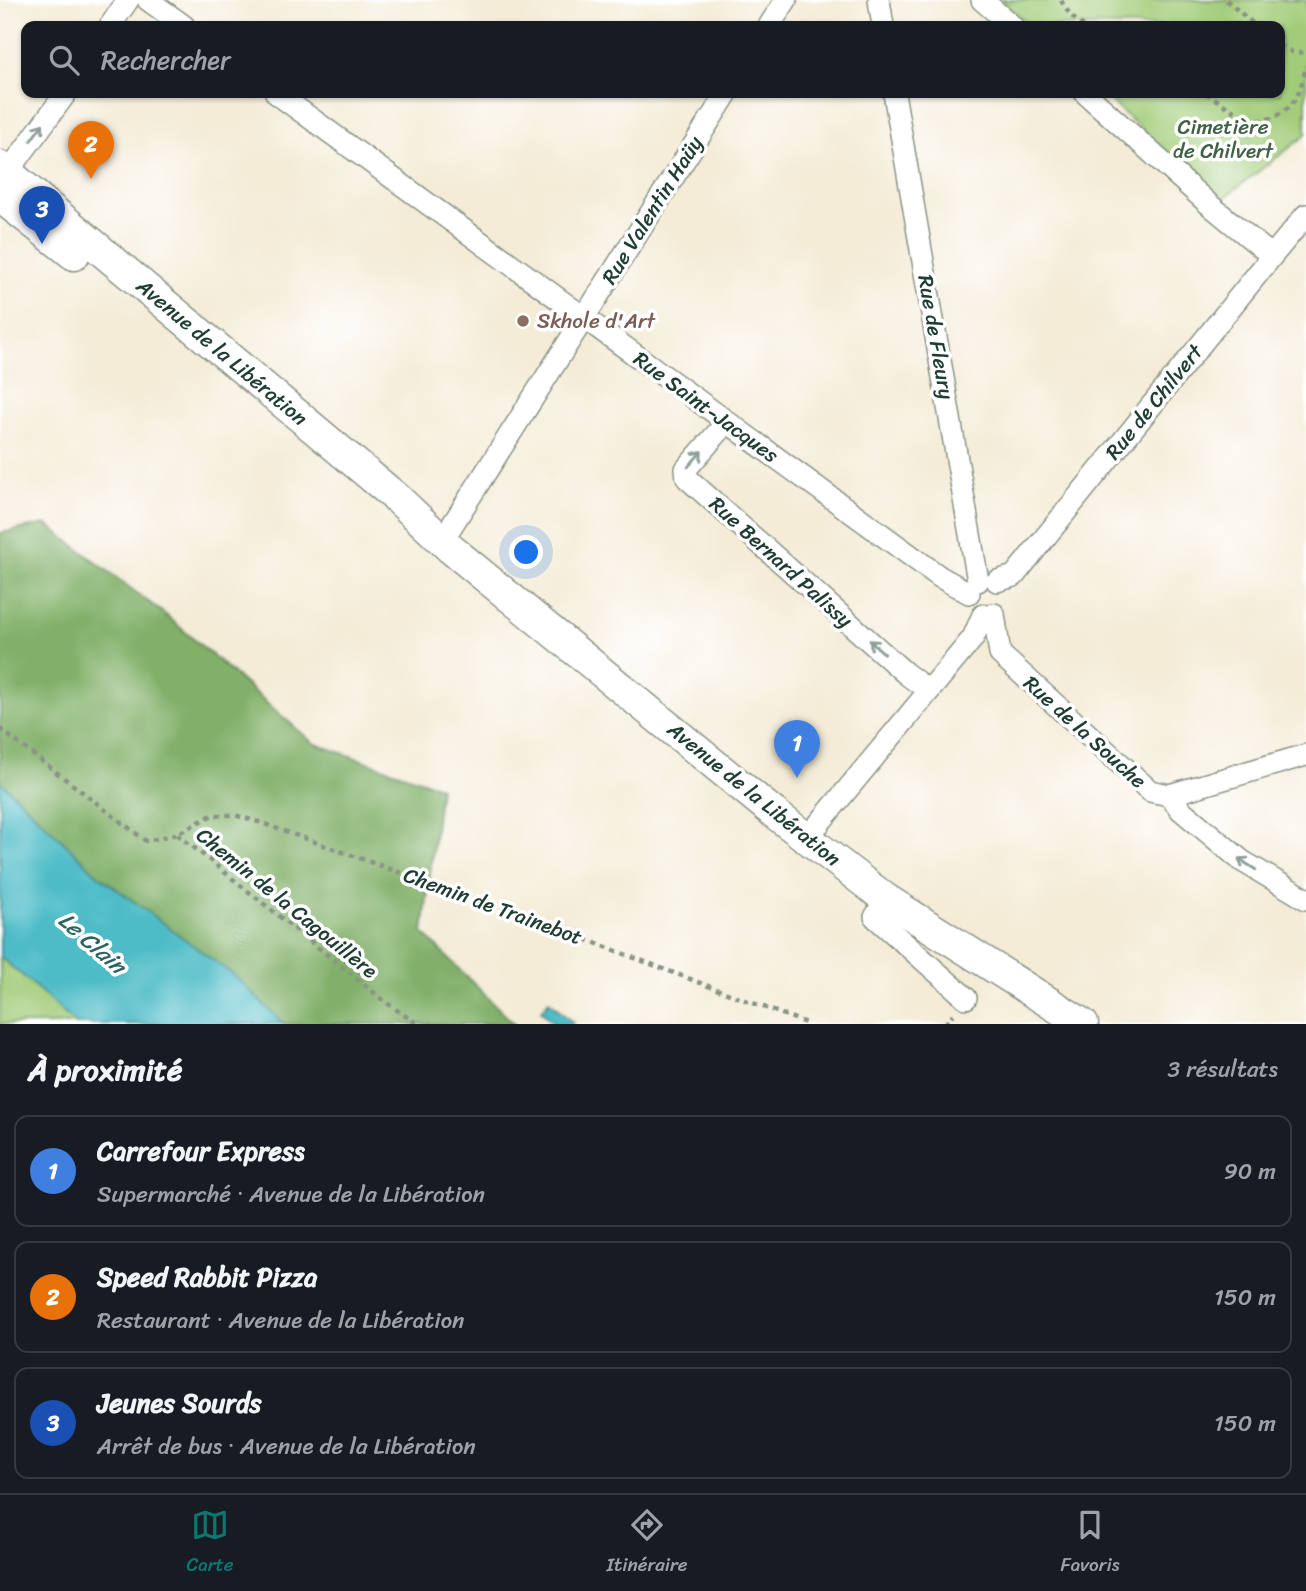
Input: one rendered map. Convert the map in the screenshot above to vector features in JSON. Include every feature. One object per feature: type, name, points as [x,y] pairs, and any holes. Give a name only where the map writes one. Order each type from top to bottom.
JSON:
[{"type":"main road","name":"Avenue de la Libération","points":[[2,176],[49,234],[394,514],[442,541],[763,805],[886,899],[1083,1024]]},
{"type":"street","points":[[113,21],[128,0]]},
{"type":"street","points":[[148,0],[177,21]]},
{"type":"street","points":[[772,21],[786,0]]},
{"type":"street","points":[[878,0],[882,21]]},
{"type":"street","points":[[982,0],[1006,21]]},
{"type":"street","points":[[2,176],[62,98]]},
{"type":"street","name":"Rue Saint-Jacques","points":[[283,98],[940,578],[982,585]]},
{"type":"street","name":"Rue Valentin Haüy","points":[[442,541],[724,98]]},
{"type":"street","name":"Rue de Fleury","points":[[895,98],[982,585]]},
{"type":"street","points":[[1092,98],[1211,206],[1272,256]]},
{"type":"street","name":"Rue de Chilvert","points":[[982,585],[1014,576],[1306,215]]},
{"type":"street","name":"Rue Bernard Palissy","points":[[727,422],[686,469],[687,478],[905,673],[929,691]]},
{"type":"street","points":[[982,585],[1004,590],[1005,601],[1000,611],[988,614],[973,609],[971,604],[982,585]]},
{"type":"street","points":[[807,838],[973,638],[988,614]]},
{"type":"street","name":"Rue de la Souche","points":[[988,614],[1000,654],[1150,791],[1169,795],[1181,810],[1242,861],[1306,899]]},
{"type":"street","points":[[1169,795],[1306,755]]},
{"type":"street","points":[[886,899],[875,917],[966,998]]},
{"type":"path","points":[[1061,0],[1077,21]]},
{"type":"path","points":[[1226,0],[1250,21]]},
{"type":"path","points":[[1285,48],[1292,52],[1306,53]]},
{"type":"path","points":[[1214,98],[1251,121],[1275,117],[1292,106],[1303,83],[1306,66]]},
{"type":"path","name":"Chemin de la Cagouillère","points":[[0,729],[146,842],[177,834],[387,1003],[417,1024]]},
{"type":"path","name":"Chemin de Trainebot","points":[[177,834],[212,815],[234,816],[259,822],[593,942],[808,1024]]},
{"type":"green space","name":"Cimetière de Chilvert","points":[[1001,0],[1306,0],[1306,135],[1224,198],[1213,195],[1107,98],[1285,98],[1285,21],[1024,21]]},
{"type":"green space","points":[[46,524],[167,616],[313,743],[440,787],[423,933],[514,1024],[130,1024],[0,912],[0,533]]},
{"type":"green space","points":[[0,912],[130,1024],[0,1024]]},
{"type":"water","name":"Le Clain","points":[[0,781],[98,875],[236,977],[284,1024],[76,1024],[0,957]]},
{"type":"water","points":[[549,1001],[573,1023],[554,1024],[541,1011]]},
{"type":"place","name":"Speed Rabbit Pizza","points":[[91,179]]},
{"type":"place","name":"Jeunes Sourds","points":[[42,244]]},
{"type":"place","name":"Skhole d'Art","points":[[523,321]]},
{"type":"place","name":"Carrefour Express","points":[[797,778]]}]
